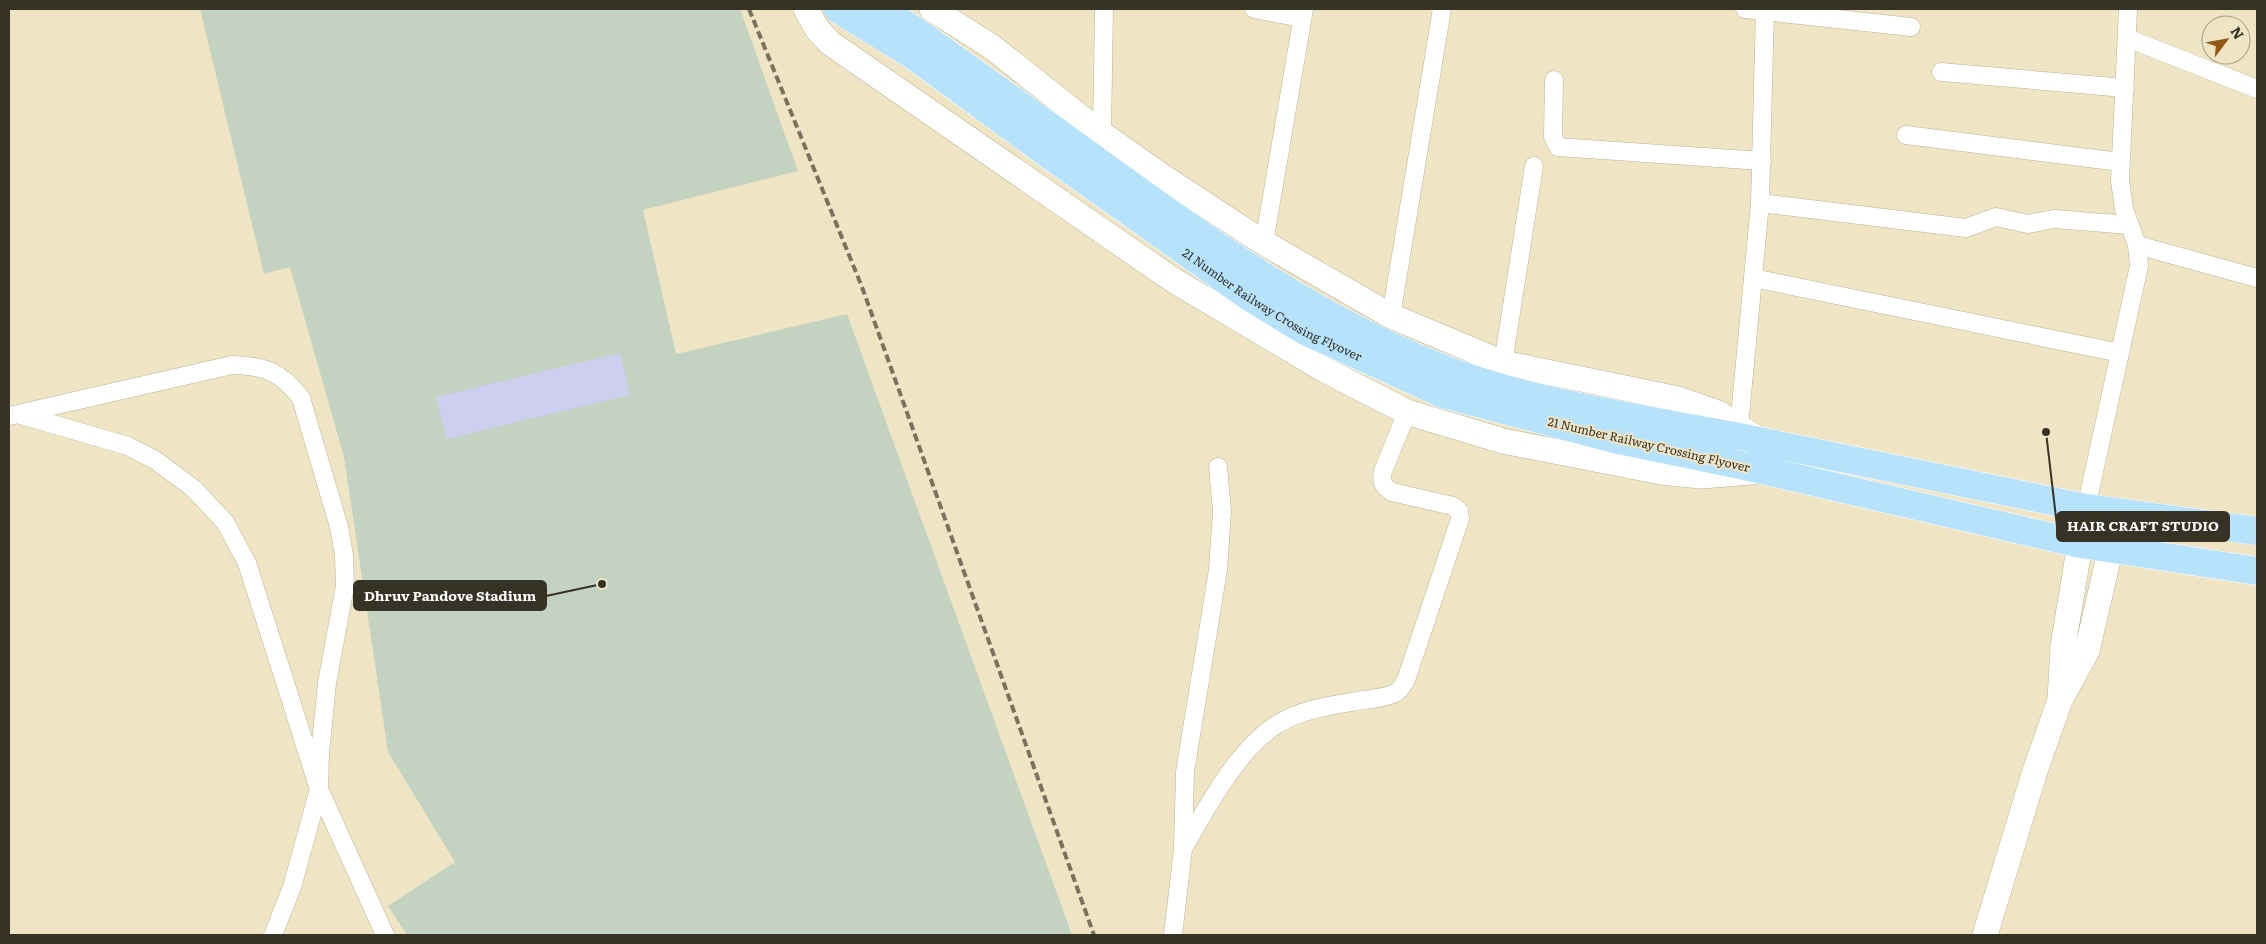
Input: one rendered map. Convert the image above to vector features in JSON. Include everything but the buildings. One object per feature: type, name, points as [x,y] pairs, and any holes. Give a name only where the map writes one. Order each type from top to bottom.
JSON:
[{"type":"main road","name":"21 Number Railway Crossing Flyover","points":[[838,9],[914,56],[1248,296],[1305,331],[1442,394],[1614,438],[2081,544],[2110,550],[2257,571]]},
{"type":"main road","name":"21 Number Railway Crossing Flyover","points":[[881,9],[931,42],[1213,245],[1310,304],[1375,340],[1447,370],[1513,391],[1578,407],[1736,432],[1761,442],[2086,508],[2257,531]]},
{"type":"street","points":[[806,9],[817,29],[830,43],[1325,370],[1407,412],[1457,429],[1503,441],[1661,472],[1701,476],[1756,469]]},
{"type":"street","points":[[932,9],[992,48],[1215,219],[1264,243],[1391,316],[1504,363],[1678,399],[1718,413],[1736,432]]},
{"type":"street","points":[[1102,134],[1104,9]]},
{"type":"street","points":[[1254,9],[1303,13],[1264,243]]},
{"type":"street","points":[[1391,316],[1442,9]]},
{"type":"street","points":[[1744,9],[1911,27]]},
{"type":"street","points":[[2060,700],[2063,646],[2086,508],[2137,283],[2139,266],[2137,245],[2121,193],[2120,162],[2128,38],[2128,9]]},
{"type":"street","points":[[1736,432],[1760,203],[1765,10]]},
{"type":"street","points":[[2128,38],[2257,89]]},
{"type":"street","points":[[1941,72],[2125,88]]},
{"type":"street","points":[[1554,80],[1553,137],[1558,147],[1762,161]]},
{"type":"street","points":[[1906,135],[2120,162]]},
{"type":"street","points":[[1504,363],[1534,166]]},
{"type":"street","points":[[1760,203],[1966,228],[1996,217],[2028,224],[2054,219],[2130,225]]},
{"type":"street","points":[[2137,245],[2257,278]]},
{"type":"street","points":[[1753,278],[2120,353]]},
{"type":"street","points":[[13,415],[232,365],[252,365],[273,371],[289,383],[301,398],[330,492],[344,555],[345,586],[327,683],[320,754],[320,789],[292,887],[273,935]]},
{"type":"street","points":[[1183,849],[1224,778],[1253,746],[1275,726],[1297,714],[1322,707],[1388,696],[1399,691],[1406,680],[1460,519],[1459,511],[1453,506],[1392,492],[1384,488],[1381,480],[1383,470],[1407,412]]},
{"type":"street","points":[[13,415],[128,446],[155,460],[193,488],[225,522],[247,563],[320,789],[385,935]]},
{"type":"street","points":[[1173,935],[1183,849],[1186,772],[1218,570],[1222,511],[1218,468]]},
{"type":"street","points":[[1985,935],[2035,771],[2060,700],[2087,651],[2119,513]]},
{"type":"green space","points":[[200,9],[740,9],[798,171],[643,210],[676,354],[847,314],[1072,935],[407,935],[388,906],[455,862],[388,752],[344,457],[290,267],[264,274]]},
{"type":"railway","points":[[749,9],[862,287],[1094,935]]},
{"type":"place","name":"HAIR CRAFT STUDIO","points":[[2046,432]]},
{"type":"place","name":"Dhruv Pandove Stadium","points":[[602,584]]}]
